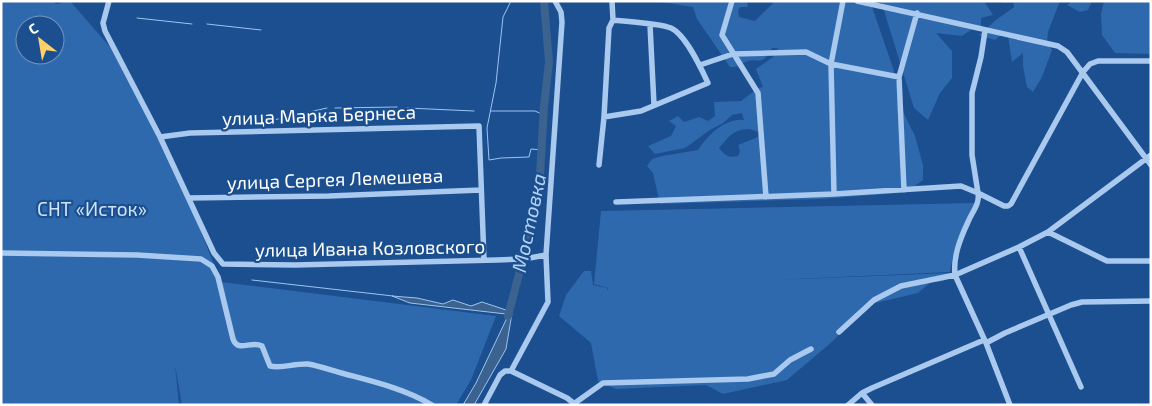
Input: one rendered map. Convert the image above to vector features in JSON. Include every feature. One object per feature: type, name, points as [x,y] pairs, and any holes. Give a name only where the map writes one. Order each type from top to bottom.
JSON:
[{"type":"street","points":[[109,1],[104,23],[105,31],[160,137],[189,198]]},
{"type":"street","points":[[511,370],[548,302],[546,255],[562,22],[561,12],[555,1]]},
{"type":"street","points":[[599,166],[609,28],[613,20],[612,1]]},
{"type":"street","points":[[732,1],[722,35],[758,93],[766,197]]},
{"type":"street","points":[[834,194],[832,64],[843,1]]},
{"type":"street","points":[[857,1],[1058,46],[1067,52],[1148,157],[1151,165]]},
{"type":"street","points":[[904,190],[899,77],[917,14]]},
{"type":"street","points":[[604,117],[641,111],[708,83],[700,65],[680,35],[671,28],[613,20]]},
{"type":"street","points":[[650,25],[654,106]]},
{"type":"street","points":[[986,31],[972,93],[972,154],[978,202],[956,253],[954,275],[985,341],[1010,405]]},
{"type":"street","points":[[700,65],[733,54],[806,52],[832,64],[899,77]]},
{"type":"street","points":[[616,202],[834,194],[961,186],[1004,206],[1008,206],[1011,204],[1082,72],[1090,64],[1098,61],[1151,61]]},
{"type":"street","name":"улица Марка Бернеса","points":[[160,137],[190,133],[478,126],[481,190]]},
{"type":"street","points":[[839,332],[874,300],[901,286],[954,275],[1020,247],[1048,232],[1148,157]]},
{"type":"street","points":[[481,190],[484,260]]},
{"type":"street","name":"улица Сергея Лемешева","points":[[189,198],[329,196],[481,190]]},
{"type":"street","name":"улица Ивана Козловского","points":[[189,198],[214,253],[224,264],[304,265],[521,259],[546,255]]},
{"type":"street","points":[[1048,232],[1107,261],[1151,261]]},
{"type":"street","points":[[1020,247],[1081,387]]},
{"type":"street","points":[[1,253],[137,255],[201,259],[212,266],[218,277],[232,338],[236,345],[258,344],[262,346],[270,366],[276,368],[293,364],[308,364],[390,386],[417,396],[432,405]]},
{"type":"street","points":[[848,405],[862,393],[1071,305],[1082,302],[1151,301]]},
{"type":"street","points":[[484,405],[504,371],[511,370],[575,404],[603,383],[748,379],[774,374],[790,360],[811,349]]},
{"type":"street","points":[[862,393],[872,405]]},
{"type":"green space","name":"СНТ «Исток»","points":[[1,1],[53,1],[56,4],[70,1],[110,47],[156,133],[195,217],[221,282],[496,316],[471,380],[456,405],[182,405],[175,365],[179,405],[1,405]]},
{"type":"green space","points":[[655,1],[747,1],[748,7],[740,7],[738,11],[739,17],[755,21],[775,1],[870,1],[893,68],[904,114],[915,136],[923,165],[923,180],[907,192],[899,193],[821,199],[660,204],[653,173],[647,166],[652,159],[698,150],[707,139],[724,125],[737,120],[744,120],[742,113],[732,115],[685,148],[655,154],[648,146],[671,136],[676,126],[669,121],[678,116],[684,122],[699,117],[708,121],[715,116],[714,102],[741,101],[758,88],[763,87],[756,69],[773,57],[778,48],[772,48],[769,54],[760,61],[749,61],[730,67],[697,19],[693,7]],"holes":[[[749,129],[759,132],[758,137],[738,145],[740,151],[738,156],[727,156],[719,148],[732,134],[739,131]]]},
{"type":"green space","points":[[881,1],[984,1],[993,15],[981,18],[981,28],[971,30],[962,36],[936,33],[952,51],[952,78],[940,93],[928,120],[914,108]]},
{"type":"green space","points":[[1002,1],[1060,1],[1048,32],[1047,42],[1052,50],[1042,77],[1033,92],[1027,87],[1023,66],[1023,53],[1012,62],[1008,36],[1004,33],[995,40],[979,35],[1014,7],[1013,2],[1003,3]]},
{"type":"green space","points":[[1072,1],[1092,1],[1088,10],[1080,12],[1067,5]]},
{"type":"green space","points":[[1104,1],[1151,1],[1151,54],[1115,53],[1102,35],[1101,14]]},
{"type":"green space","points":[[975,203],[957,244],[950,272],[774,280],[950,273],[944,281],[931,282],[918,293],[867,305],[833,341],[787,380],[723,394],[706,385],[616,389],[598,381],[591,343],[559,316],[566,295],[584,271],[591,271],[593,285],[607,288],[608,291],[608,288],[594,284],[601,211]]},
{"type":"shaded area","points":[[392,296],[417,298],[443,304],[453,300],[471,306],[482,302],[506,310],[510,307],[512,313],[506,349],[474,405],[463,405],[476,383],[506,320],[506,314],[410,303]]},
{"type":"waterway","points":[[511,1],[503,17],[496,83],[487,128],[489,160],[529,157],[531,149],[543,150]]},
{"type":"waterway","name":"Мостовка","points":[[508,316],[519,274],[521,255],[527,241],[535,202],[539,192],[544,106],[549,62],[544,1]]},
{"type":"waterway","points":[[137,18],[192,24]]},
{"type":"waterway","points":[[207,24],[261,30]]},
{"type":"waterway","points":[[335,108],[397,107]]},
{"type":"waterway","points":[[269,121],[327,108]]},
{"type":"waterway","points":[[407,108],[474,111]]},
{"type":"waterway","points":[[491,111],[535,111],[544,115]]},
{"type":"waterway","points":[[252,280],[393,296]]}]
